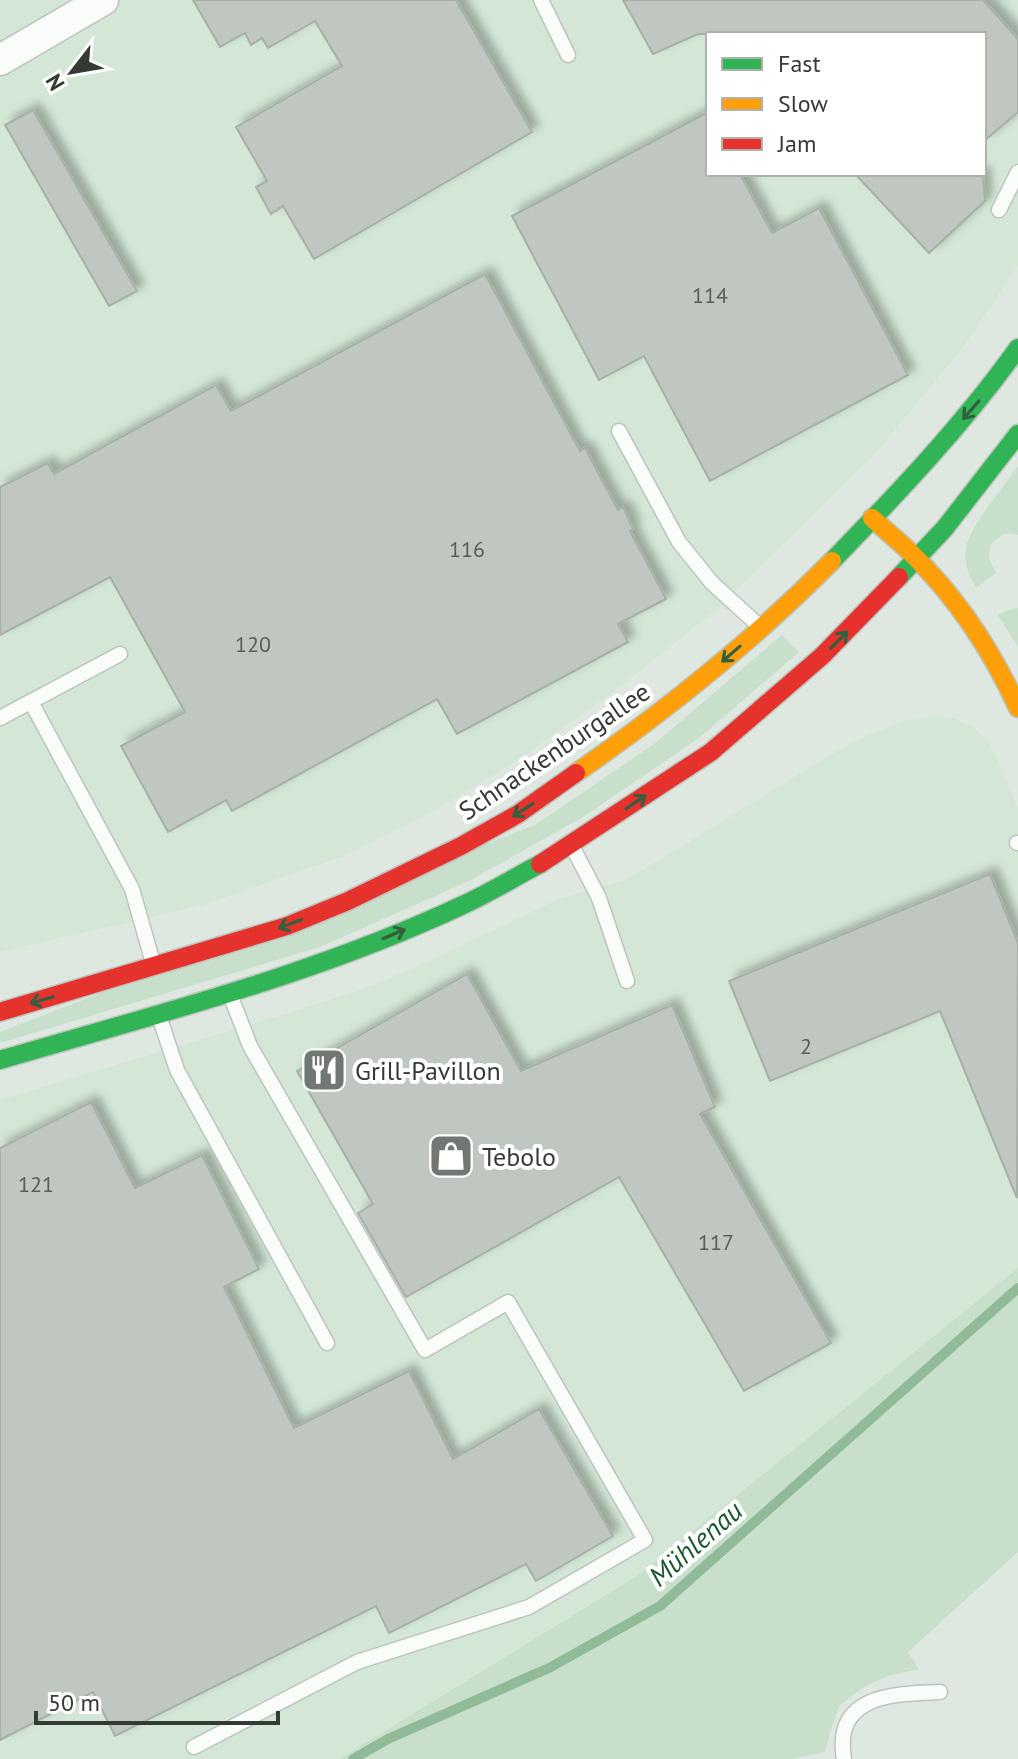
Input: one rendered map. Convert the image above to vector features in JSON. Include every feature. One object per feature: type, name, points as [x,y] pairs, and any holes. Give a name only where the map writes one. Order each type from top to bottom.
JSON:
[{"type":"main road","name":"Schnackenburgallee","points":[[0,1012],[287,926],[348,901],[461,846],[518,814],[635,732],[761,628],[810,583],[905,486],[988,390],[1018,348]]},
{"type":"main road","points":[[0,1060],[230,993],[341,956],[466,904],[546,861],[711,752],[822,656],[945,528],[1018,434]]},
{"type":"main road","points":[[872,518],[917,559],[961,610],[1018,708]]},
{"type":"street","points":[[0,60],[103,0]]},
{"type":"lane","points":[[541,0],[568,55]]},
{"type":"lane","points":[[999,210],[1018,172]]},
{"type":"lane","points":[[619,431],[679,542],[712,583],[761,628]]},
{"type":"lane","points":[[0,718],[120,654]]},
{"type":"lane","points":[[31,702],[132,889],[154,967]]},
{"type":"lane","points":[[571,845],[599,898],[627,981]]},
{"type":"lane","points":[[194,1747],[357,1662],[529,1607],[645,1540],[508,1302],[425,1350],[250,1046],[230,993]]},
{"type":"lane","points":[[158,1014],[177,1070],[327,1343]]},
{"type":"lane","points":[[844,1759],[842,1743],[846,1726],[857,1711],[871,1700],[891,1695],[940,1692]]},
{"type":"shaded area","points":[[0,0],[1018,0],[1018,266],[965,345],[874,455],[717,609],[616,690],[515,762],[426,815],[341,857],[203,905],[0,952]]},
{"type":"shaded area","points":[[1018,466],[1018,535],[1002,535],[990,545],[989,559],[996,573],[976,588],[966,565],[970,536]]},
{"type":"shaded area","points":[[1018,608],[1018,647],[998,615]]},
{"type":"shaded area","points":[[782,635],[799,652],[699,738],[583,817],[469,881],[320,947],[0,1043],[0,1032],[535,825],[654,744]]},
{"type":"shaded area","points":[[937,716],[956,719],[973,727],[987,740],[1018,808],[1018,1268],[640,1574],[339,1759],[0,1759],[0,1100],[272,1018],[360,990],[410,970],[561,898],[628,879],[870,734],[906,720]]},
{"type":"shaded area","points":[[1018,1268],[1018,1552],[908,1652],[919,1669],[888,1676],[864,1687],[840,1705],[825,1752],[792,1759],[339,1759],[640,1574]]},
{"type":"building","points":[[193,0],[456,0],[532,132],[314,259],[283,206],[271,214],[256,187],[267,181],[236,127],[342,66],[315,21],[268,48],[262,38],[251,45],[245,33],[220,47]]},
{"type":"building","points":[[623,0],[983,0],[1018,39],[1018,112],[986,139],[986,32],[706,32],[653,54]]},
{"type":"building","points":[[33,110],[137,291],[109,306],[5,125]]},
{"type":"building","points":[[706,113],[706,176],[741,176],[772,233],[819,208],[908,375],[710,481],[644,356],[599,380],[512,216]]},
{"type":"building","points":[[857,176],[983,176],[985,201],[929,253]]},
{"type":"building","points":[[485,274],[580,451],[585,448],[618,510],[623,507],[633,529],[630,531],[666,599],[618,624],[628,642],[457,734],[437,699],[232,811],[226,800],[168,832],[121,746],[185,712],[110,577],[0,635],[0,487],[48,463],[54,474],[216,385],[231,411]]},
{"type":"building","points":[[990,874],[1018,943],[1017,1198],[940,1011],[770,1081],[729,981]]},
{"type":"building","points":[[467,974],[521,1071],[672,1005],[715,1107],[700,1114],[831,1343],[744,1391],[619,1177],[406,1297],[358,1213],[373,1204],[297,1071]]},
{"type":"building","points":[[91,1102],[135,1188],[202,1155],[259,1269],[224,1287],[294,1428],[409,1371],[453,1459],[539,1409],[613,1536],[536,1581],[526,1564],[389,1633],[376,1606],[115,1736],[93,1692],[0,1740],[0,1148]]},
{"type":"waterway","name":"Mühlenau","points":[[353,1759],[388,1739],[549,1668],[660,1606],[1018,1288]]},
{"type":"traffic: fast","points":[[832,561],[952,431],[1018,348]]},
{"type":"traffic: fast","points":[[899,577],[945,528],[1018,434]]},
{"type":"traffic: fast","points":[[0,1060],[236,991],[352,951],[465,904],[540,864]]},
{"type":"traffic: slow","points":[[872,518],[913,555],[959,608],[997,666],[1018,708]]},
{"type":"traffic: slow","points":[[576,773],[708,673],[832,561]]},
{"type":"traffic: jam","points":[[540,864],[711,752],[822,656],[899,577]]},
{"type":"traffic: jam","points":[[0,1012],[287,926],[348,901],[461,846],[518,814],[576,773]]},
{"type":"place","name":"Grill-Pavillon","points":[[324,1070]]},
{"type":"place","name":"Tebolo","points":[[451,1156]]}]
